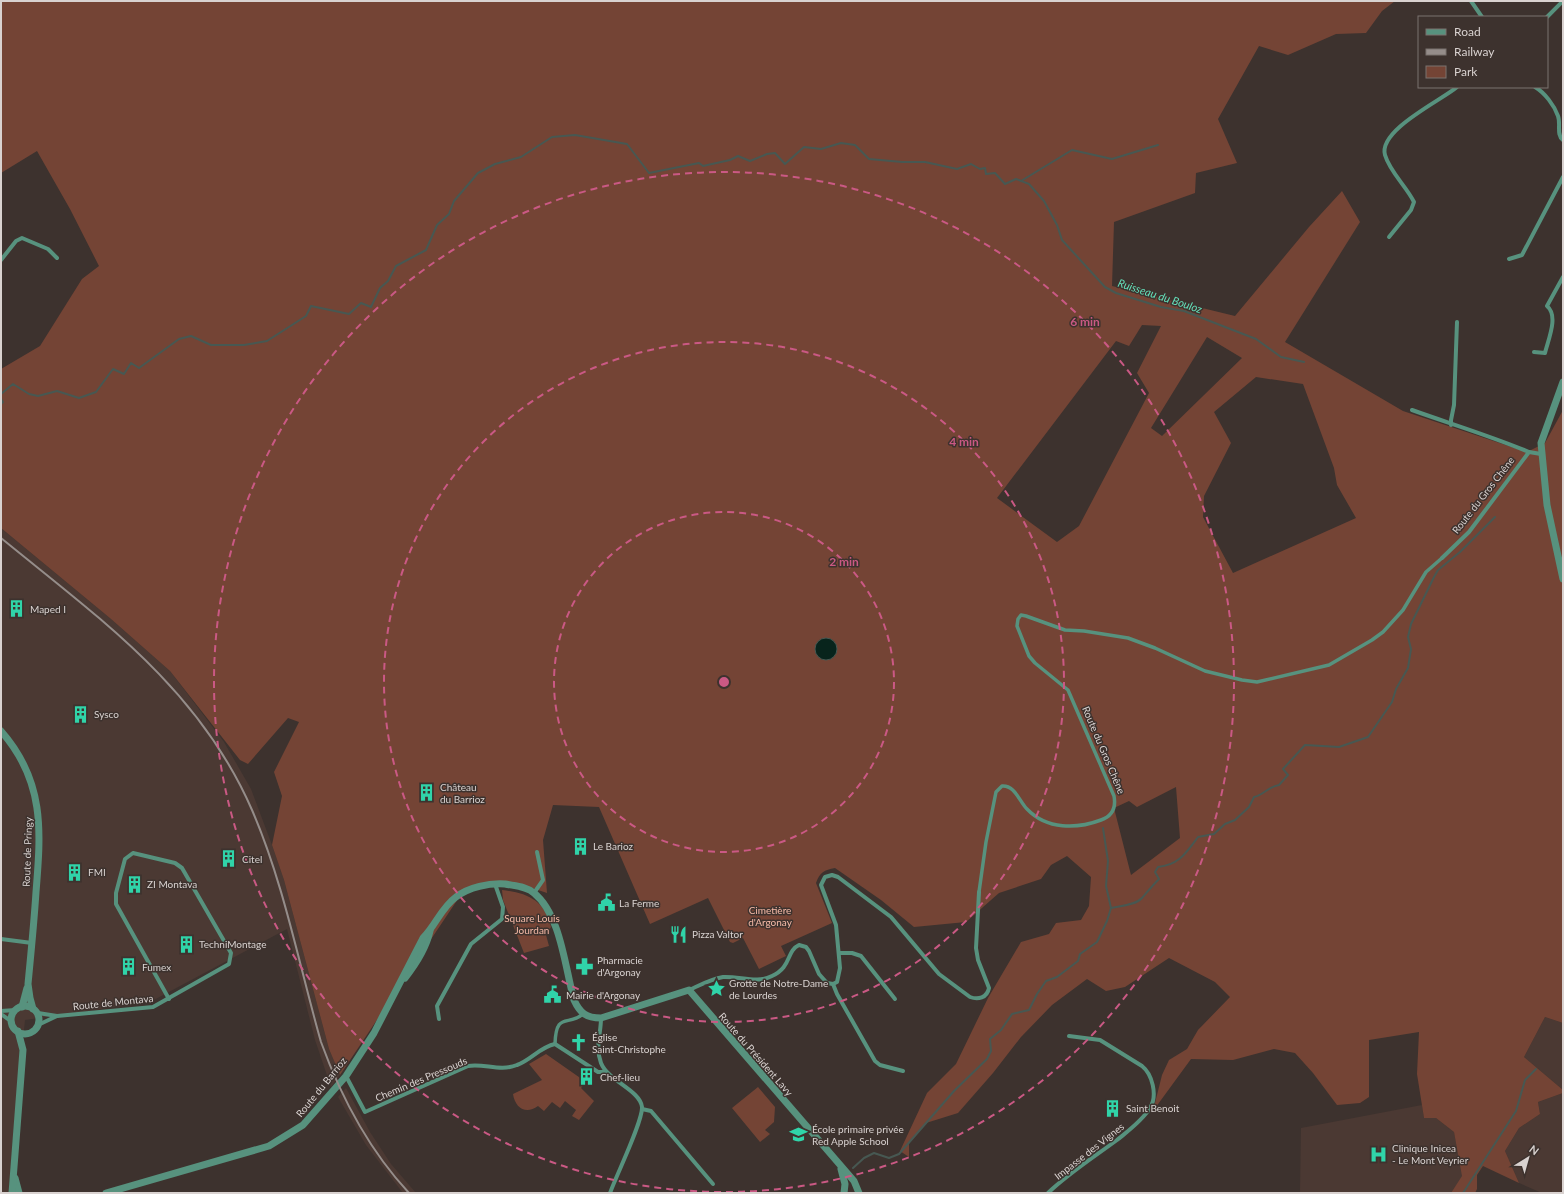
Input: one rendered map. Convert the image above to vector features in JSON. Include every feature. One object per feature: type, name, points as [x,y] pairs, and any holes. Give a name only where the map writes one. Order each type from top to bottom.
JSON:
[{"type":"street","points":[[1471,1],[1481,16]]},
{"type":"street","points":[[1548,16],[1563,1]]},
{"type":"street","points":[[1390,237],[1411,210],[1414,202],[1385,156],[1385,147],[1395,133],[1409,118],[1448,95],[1456,88]]},
{"type":"street","points":[[1536,88],[1554,108],[1559,118],[1559,134],[1563,140]]},
{"type":"street","points":[[1509,259],[1522,255],[1563,177]]},
{"type":"street","points":[[1,260],[16,241],[22,238],[48,249],[57,258]]},
{"type":"street","points":[[1534,352],[1545,353],[1553,320],[1550,309],[1547,306],[1563,277]]},
{"type":"street","points":[[1452,425],[1450,420],[1454,405],[1456,322]]},
{"type":"street","points":[[1563,382],[1541,443],[1547,505],[1563,579]]},
{"type":"street","points":[[1412,410],[1452,425],[1488,434],[1529,452],[1541,454]]},
{"type":"street","name":"Route du Gros Chêne","points":[[834,984],[839,979],[840,974],[839,953],[834,918],[821,885],[823,879],[830,875],[838,877],[891,917],[932,967],[946,980],[970,997],[979,998],[983,997],[988,992],[989,988],[978,960],[976,948],[979,892],[986,842],[996,792],[1002,786],[1012,789],[1024,805],[1035,816],[1048,822],[1066,827],[1079,826],[1107,818],[1113,812],[1115,803],[1114,796],[1068,690],[1035,663],[1029,656],[1017,626],[1018,619],[1021,616],[1026,616],[1050,626],[1065,630],[1084,631],[1128,638],[1155,648],[1205,671],[1242,680],[1257,682],[1329,665],[1383,632],[1402,610],[1426,572],[1469,532],[1529,452]]},
{"type":"street","name":"Route de Pringy","points":[[1,731],[24,765],[31,780],[39,814],[39,853],[28,984],[30,998],[36,1011]]},
{"type":"street","points":[[534,893],[543,880],[538,852]]},
{"type":"street","name":"Route de Montava","points":[[36,1011],[57,1016],[153,1008],[169,999],[227,966],[231,959],[231,953],[180,866],[171,862],[133,853],[125,859],[116,893],[116,904],[169,999]]},
{"type":"street","points":[[439,1018],[437,1006],[471,944],[502,919],[503,908],[495,884]]},
{"type":"street","name":"Route du Barrioz","points":[[106,1193],[275,1143],[289,1136],[309,1120],[346,1076],[374,1033],[423,938],[430,931],[443,909],[456,897],[468,890],[495,884],[520,887],[534,893],[547,906],[554,920],[574,1000],[581,1012]]},
{"type":"street","points":[[1,939],[32,943]]},
{"type":"street","points":[[605,1072],[598,1072],[555,1044],[556,1030],[560,1024],[566,1020],[574,1020],[581,1012],[591,1018],[601,1018],[689,990],[723,977],[759,980],[771,977],[787,965],[792,951],[799,945],[809,951],[823,979],[834,984],[837,994],[876,1061],[880,1065],[903,1071]]},
{"type":"street","points":[[839,953],[852,953],[861,956],[895,999]]},
{"type":"street","name":"Route de Pringy","points":[[19,1008],[28,984]]},
{"type":"street","name":"Route du Président Lavy","points":[[689,990],[854,1181],[859,1193]]},
{"type":"street","points":[[12,1022],[12,1015],[19,1008]]},
{"type":"street","points":[[1,1011],[19,1008],[36,1011],[38,1025],[29,1033],[23,1050],[12,1193]]},
{"type":"street","points":[[1,1014],[12,1022],[18,1032],[23,1050]]},
{"type":"street","name":"Route de Montava","points":[[38,1025],[57,1016]]},
{"type":"street","points":[[601,1018],[597,1046],[601,1064],[605,1072],[638,1097],[642,1109],[610,1193]]},
{"type":"street","points":[[18,1032],[29,1033]]},
{"type":"street","name":"Impasse des Vignes","points":[[1048,1193],[1134,1126],[1150,1108],[1153,1099],[1148,1070],[1100,1040],[1069,1036]]},
{"type":"street","name":"Chemin des Pressouds","points":[[346,1076],[365,1112],[468,1066],[473,1065],[500,1069],[516,1066],[545,1048],[555,1044]]},
{"type":"street","points":[[642,1109],[651,1111],[713,1184]]},
{"type":"street","name":"Route du Président Lavy","points":[[839,1165],[845,1184],[844,1193]]},
{"type":"street","points":[[14,1173],[19,1193]]},
{"type":"shaded area","points":[[1,528],[111,619],[170,671],[224,742],[251,789],[272,845],[284,880],[329,1049],[340,1075],[331,1087],[315,1040],[287,929],[150,1002],[25,1020],[9,1193],[1,1193]]},
{"type":"shaded area","points":[[1545,1017],[1563,1023],[1563,1090],[1524,1057]]},
{"type":"shaded area","points":[[346,1088],[370,1132],[391,1164],[416,1193],[403,1193],[366,1145],[338,1097]]},
{"type":"shaded area","points":[[1563,1093],[1563,1193],[1542,1193],[1519,1183],[1505,1151],[1519,1128],[1540,1114],[1538,1102]]},
{"type":"shaded area","name":"Clinique Inicea - Le Mont Veyrier","points":[[1422,1105],[1424,1118],[1436,1118],[1454,1132],[1463,1176],[1451,1193],[1300,1193],[1301,1128]]},
{"type":"green space","name":"Cimetière d'Argonay","points":[[1,1],[1395,1],[1382,11],[1366,33],[1336,34],[1288,55],[1259,46],[1218,119],[1237,163],[1196,173],[1195,193],[1114,222],[1112,286],[1235,316],[1309,227],[1342,191],[1360,222],[1285,342],[1403,411],[1527,452],[1545,443],[1563,410],[1563,1023],[1545,1017],[1524,1057],[1563,1090],[1563,1093],[1538,1102],[1540,1114],[1519,1128],[1505,1151],[1519,1183],[1483,1166],[1477,1175],[1477,1189],[1475,1193],[1451,1193],[1462,1176],[1454,1132],[1436,1118],[1424,1118],[1417,1074],[1419,1032],[1369,1040],[1369,1097],[1360,1103],[1337,1105],[1313,1073],[1295,1053],[1274,1049],[1233,1060],[1191,1059],[1153,1111],[1162,1075],[1169,1060],[1187,1049],[1198,1030],[1230,997],[1215,982],[1169,958],[1125,987],[1106,991],[1087,979],[1052,1005],[1021,1037],[993,1073],[958,1113],[926,1123],[909,1142],[909,1157],[900,1151],[927,1093],[956,1064],[988,998],[1021,942],[1049,934],[1056,923],[1081,920],[1089,906],[1091,877],[1067,856],[1051,865],[1041,879],[999,893],[966,922],[914,927],[881,900],[835,868],[823,872],[819,876],[816,883],[832,923],[781,946],[786,956],[759,969],[743,938],[733,943],[730,942],[708,898],[650,924],[599,807],[553,805],[543,840],[547,893],[523,885],[506,882],[462,893],[340,1075],[329,1049],[284,880],[272,845],[282,796],[274,772],[299,722],[288,718],[248,764],[240,760],[170,671],[111,619],[1,528],[1,369],[40,346],[82,279],[99,266],[70,209],[37,151],[1,173]],"holes":[[[1142,325],[1161,326],[1137,373],[1149,393],[1079,526],[1057,542],[997,498],[1116,341],[1129,346]],[[1207,337],[1242,358],[1162,436],[1151,428]],[[1256,377],[1303,384],[1334,468],[1337,485],[1356,518],[1233,573],[1203,517],[1204,496],[1231,443],[1214,412]],[[1176,787],[1180,838],[1131,875],[1114,808],[1129,801],[1137,807]]]},
{"type":"green space","name":"Square Louis Jourdan","points":[[502,890],[527,896],[539,904],[544,910],[551,927],[546,935],[549,946],[524,953],[503,900]]},
{"type":"green space","points":[[546,1054],[586,1082],[581,1088],[594,1101],[579,1120],[572,1116],[576,1110],[565,1101],[560,1108],[552,1102],[544,1111],[538,1106],[529,1110],[522,1109],[514,1099],[513,1094],[542,1080],[529,1064]]},
{"type":"green space","points":[[758,1087],[775,1107],[774,1122],[765,1130],[770,1134],[760,1142],[732,1108]]},
{"type":"water","points":[[826,638],[834,641],[837,649],[834,657],[826,660],[818,657],[815,649],[818,641]]},
{"type":"waterway","name":"Ruisseau du Bouloz","points":[[1,394],[13,384],[29,394],[38,396],[57,391],[79,398],[96,392],[113,369],[124,374],[131,363],[139,368],[179,339],[191,336],[211,345],[244,345],[267,341],[306,316],[311,306],[349,314],[361,303],[371,307],[380,288],[388,281],[396,266],[426,250],[437,225],[449,214],[454,201],[478,173],[495,164],[521,157],[552,137],[575,135],[627,144],[649,173],[699,163],[703,166],[730,160],[738,156],[750,161],[767,154],[775,153],[785,164],[804,147],[821,149],[841,143],[855,145],[869,159],[902,162],[925,162],[957,169],[971,164],[980,169],[985,168],[986,174],[995,173],[1005,184],[1016,179],[1029,184],[1044,201],[1057,225],[1062,240],[1105,287],[1116,293],[1161,307],[1184,311],[1256,339],[1281,357],[1304,362]]},
{"type":"waterway","points":[[1021,181],[1072,150],[1112,159],[1158,145]]},
{"type":"waterway","name":"Ruisseau du Bouloz","points":[[1,399],[3,402],[1,404]]},
{"type":"waterway","points":[[853,1168],[864,1158],[874,1153],[889,1158],[899,1154],[954,1091],[987,1059],[991,1051],[990,1039],[1001,1030],[1012,1014],[1029,1010],[1046,981],[1057,977],[1078,961],[1080,954],[1097,942],[1107,921],[1111,908],[1132,904],[1142,898],[1159,879],[1155,872],[1158,867],[1177,861],[1186,853],[1198,837],[1214,834],[1225,824],[1235,820],[1249,807],[1254,797],[1260,795],[1271,787],[1279,785],[1288,775],[1283,769],[1305,745],[1339,747],[1368,737],[1392,702],[1396,689],[1408,668],[1411,649],[1408,637],[1411,624],[1438,570],[1460,552],[1495,517]]},
{"type":"waterway","points":[[1103,828],[1108,861],[1106,886],[1111,908]]},
{"type":"waterway","points":[[1463,1193],[1516,1111],[1525,1080],[1536,1069]]},
{"type":"railway","points":[[1,538],[110,627],[144,659],[175,692],[204,727],[230,767],[252,810],[273,867],[321,1042],[329,1063],[347,1103],[369,1141],[381,1159],[409,1193]]},
{"type":"place","name":"Maped I","points":[[17,609]]},
{"type":"place","name":"Sysco","points":[[81,714]]},
{"type":"place","name":"Château du Barrioz","points":[[427,793]]},
{"type":"place","name":"Le Barioz","points":[[580,846]]},
{"type":"place","name":"Citel","points":[[229,859]]},
{"type":"place","name":"FMI","points":[[75,872]]},
{"type":"place","name":"ZI Montava","points":[[134,884]]},
{"type":"place","name":"La Ferme","points":[[606,903]]},
{"type":"place","name":"Pizza Valtor","points":[[679,934]]},
{"type":"place","name":"TechniMontage","points":[[186,944]]},
{"type":"place","name":"Pharmacie d'Argonay","points":[[584,966]]},
{"type":"place","name":"Fumex","points":[[129,967]]},
{"type":"place","name":"Grotte de Notre-Dame de Lourdes","points":[[716,989]]},
{"type":"place","name":"Mairie d'Argonay","points":[[553,995]]},
{"type":"place","name":"Église Saint-Christophe","points":[[579,1043]]},
{"type":"place","name":"Chef-lieu","points":[[587,1077]]},
{"type":"place","name":"Saint Benoit","points":[[1113,1108]]},
{"type":"place","name":"École primaire privée Red Apple School","points":[[799,1135]]},
{"type":"place","name":"Clinique Inicea - Le Mont Veyrier","points":[[1379,1154]]}]
